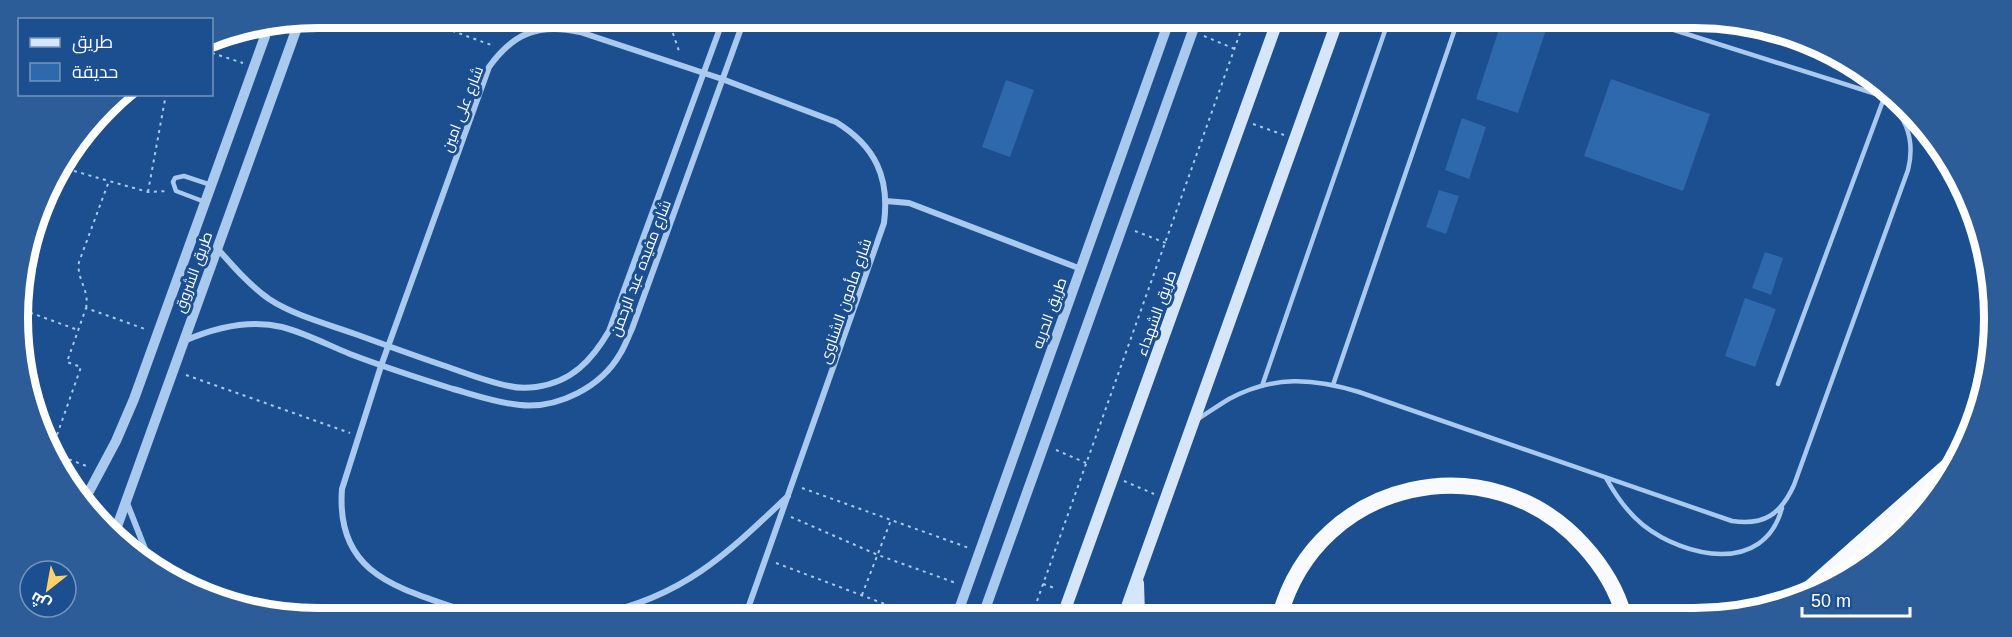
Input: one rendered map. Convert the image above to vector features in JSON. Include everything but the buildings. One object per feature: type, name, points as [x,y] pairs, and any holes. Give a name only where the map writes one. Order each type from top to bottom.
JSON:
[{"type":"highway","points":[[1819,580],[1939,474]]},
{"type":"highway","points":[[1283,608],[1301,567],[1320,543],[1343,521],[1378,500],[1417,488],[1446,485],[1474,487],[1502,493],[1528,503],[1553,518],[1575,536],[1594,557],[1610,581],[1621,608]]},
{"type":"main road","name":"طريق الشهداء","points":[[1066,608],[1275,28]]},
{"type":"main road","points":[[1127,608],[1335,28]]},
{"type":"main road","points":[[1138,577],[1139,608]]},
{"type":"street","name":"شارع على امين","points":[[381,366],[489,67],[503,49],[520,37],[545,28],[563,28],[723,79]]},
{"type":"street","name":"شارع مفيده عبد الرحمن","points":[[218,248],[233,267],[269,299],[290,310],[488,381],[512,387],[536,387],[560,381],[580,369],[597,351],[609,331],[720,28]]},
{"type":"street","name":"شارع مفيده عبد الرحمن","points":[[184,341],[231,326],[256,324],[281,327],[381,366],[495,401],[522,405],[550,403],[578,393],[601,377],[620,355],[632,329],[741,28]]},
{"type":"street","name":"طريق الحريه","points":[[960,608],[1167,28]]},
{"type":"street","points":[[986,608],[1193,28]]},
{"type":"street","name":"طريق الشروق","points":[[117,527],[296,29]]},
{"type":"street","name":"طريق الشروق","points":[[88,495],[134,399],[266,33]]},
{"type":"street","name":"شارع مأمون الشناوى","points":[[723,79],[836,122],[851,131],[874,157],[881,172],[886,201],[884,223],[748,608]]},
{"type":"street","points":[[886,201],[909,203],[1081,268]]},
{"type":"street","points":[[381,366],[342,489],[340,510],[344,531],[353,550],[366,566],[382,579],[457,608]]},
{"type":"street","points":[[626,608],[656,597],[690,579],[722,557],[789,495]]},
{"type":"street","points":[[126,500],[146,552]]},
{"type":"lane","points":[[1262,386],[1386,28]]},
{"type":"lane","points":[[1333,385],[1455,28]]},
{"type":"lane","points":[[1668,28],[1867,90],[1883,99]]},
{"type":"lane","points":[[1778,384],[1884,99]]},
{"type":"lane","points":[[1606,478],[1633,516],[1651,531],[1686,548],[1718,554],[1740,553],[1757,546],[1771,532],[1794,485],[1908,170],[1911,147],[1906,125],[1896,110]]},
{"type":"lane","points":[[205,202],[176,191],[173,182],[179,176],[184,176],[211,185]]},
{"type":"lane","points":[[1193,422],[1227,400],[1262,386],[1297,380],[1333,385],[1732,521],[1755,522],[1766,519],[1782,506]]},
{"type":"path","points":[[445,28],[503,49]]},
{"type":"path","points":[[510,28],[520,37]]},
{"type":"path","points":[[671,28],[685,67]]},
{"type":"path","points":[[1198,28],[1235,48]]},
{"type":"path","points":[[1034,608],[1242,28]]},
{"type":"path","points":[[213,53],[254,67]]},
{"type":"path","points":[[148,192],[166,96]]},
{"type":"path","points":[[1241,119],[1295,140]]},
{"type":"path","points":[[69,169],[148,192],[176,191]]},
{"type":"path","points":[[55,440],[81,367],[67,362],[86,308],[86,291],[78,275],[79,262],[109,181]]},
{"type":"path","points":[[1122,227],[1166,243]]},
{"type":"path","points":[[86,308],[158,333]]},
{"type":"path","points":[[28,312],[78,330]]},
{"type":"path","points":[[173,371],[359,436]]},
{"type":"path","points":[[1044,446],[1086,463]]},
{"type":"path","points":[[63,457],[101,471]]},
{"type":"path","points":[[1113,476],[1165,500]]},
{"type":"path","points":[[793,484],[979,552]]},
{"type":"path","points":[[783,513],[878,555],[967,587]]},
{"type":"path","points":[[862,595],[891,520]]},
{"type":"path","points":[[766,560],[896,608]]},
{"type":"path","points":[[1043,584],[1071,594]]},
{"type":"green space","points":[[1499,28],[1546,30],[1518,113],[1476,99]]},
{"type":"green space","points":[[1611,79],[1710,114],[1683,191],[1584,156]]},
{"type":"green space","points":[[1006,80],[1034,90],[1010,157],[982,147]]},
{"type":"green space","points":[[1462,118],[1486,127],[1469,179],[1445,170]]},
{"type":"green space","points":[[1439,190],[1459,196],[1446,234],[1426,227]]},
{"type":"green space","points":[[1765,252],[1783,258],[1771,295],[1752,288]]},
{"type":"green space","points":[[1745,298],[1776,309],[1755,367],[1725,356]]}]
